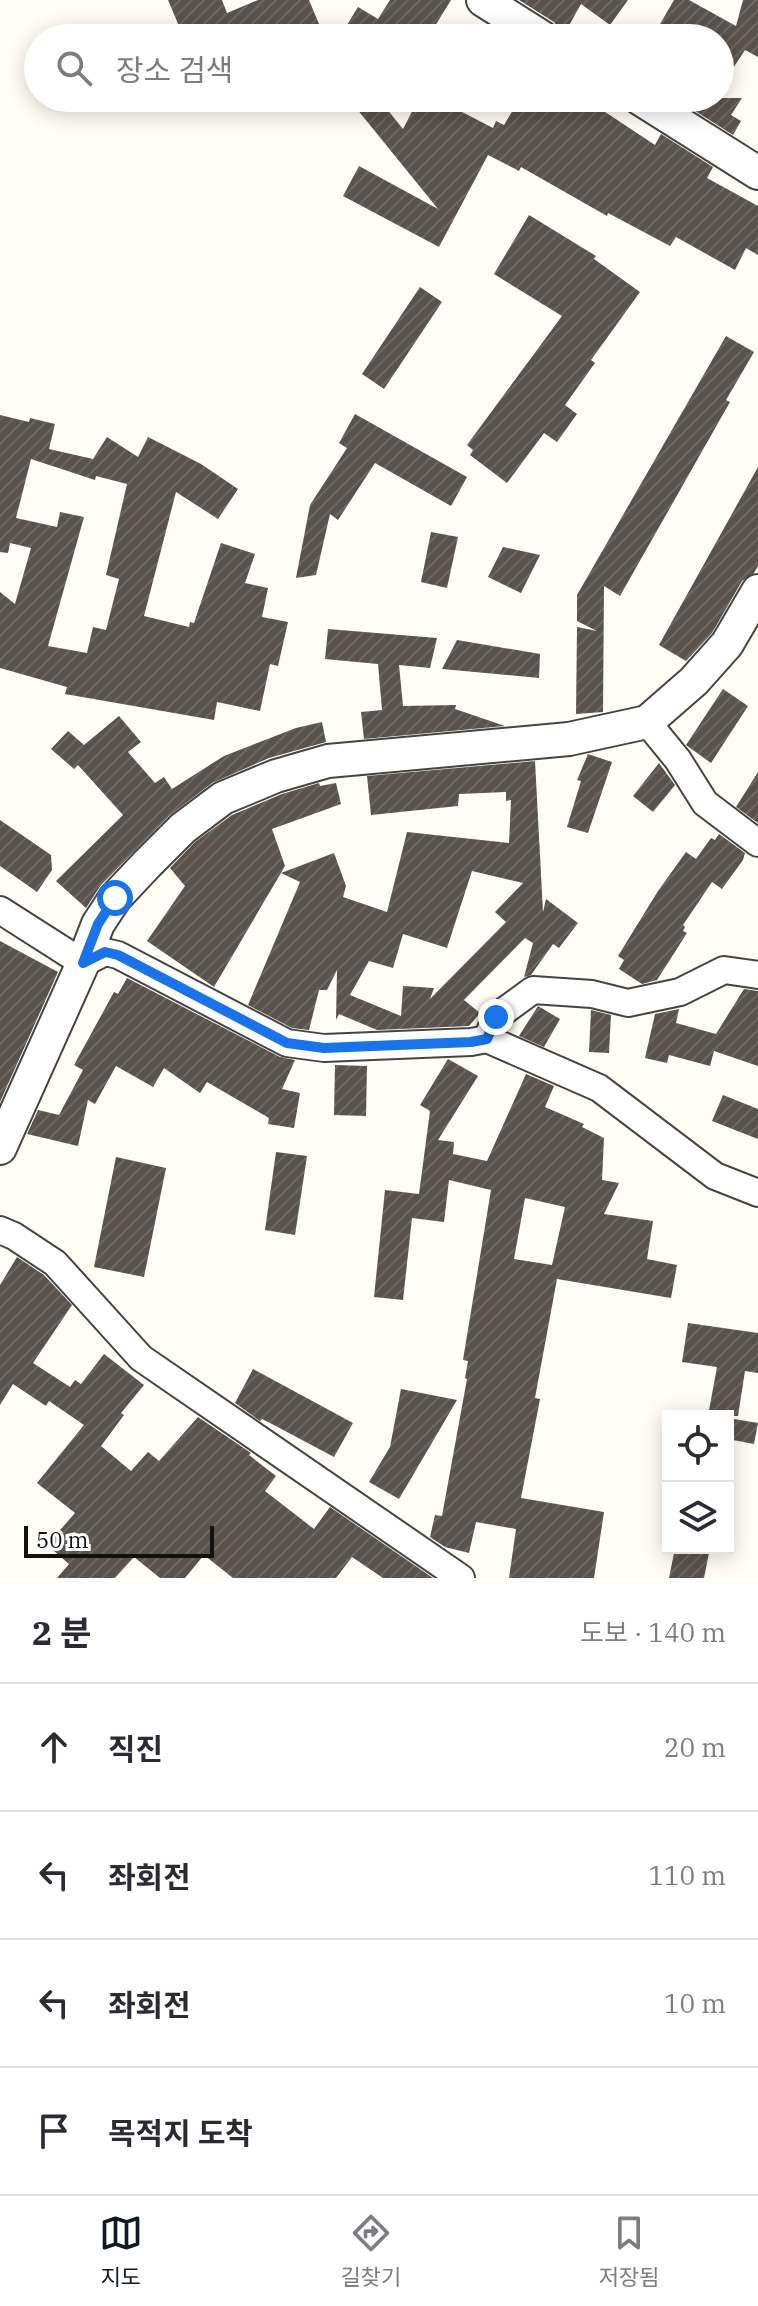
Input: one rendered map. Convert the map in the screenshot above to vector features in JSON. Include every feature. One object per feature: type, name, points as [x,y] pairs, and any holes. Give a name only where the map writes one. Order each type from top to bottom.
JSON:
[{"type":"street","points":[[483,0],[521,24]]},
{"type":"street","points":[[661,112],[758,173]]},
{"type":"street","points":[[0,1148],[98,924],[115,898],[183,828],[223,798],[276,776],[328,761],[569,739],[647,722],[694,681],[727,644],[758,591]]},
{"type":"street","points":[[647,722],[678,760],[705,803],[758,843]]},
{"type":"street","points":[[0,910],[83,963]]},
{"type":"street","points":[[83,963],[105,952],[118,955],[287,1043],[324,1048],[487,1039],[599,1088],[715,1176],[758,1193]]},
{"type":"street","points":[[487,1039],[496,1017],[533,990],[592,994],[628,1003],[680,992],[724,970],[758,975]]},
{"type":"street","points":[[0,1230],[55,1263],[141,1358],[461,1578]]},
{"type":"building","points":[[168,0],[222,0],[227,13],[258,0],[309,0],[319,24],[178,24]]},
{"type":"building","points":[[390,0],[451,0],[436,24],[348,24],[358,7],[378,19]]},
{"type":"building","points":[[519,0],[628,0],[611,24],[581,4],[570,24],[554,22]]},
{"type":"building","points":[[674,0],[689,0],[732,24],[660,24]]},
{"type":"building","points":[[743,0],[758,0],[758,57],[745,50],[734,67],[734,25]]},
{"type":"building","points":[[734,98],[742,98],[734,110]]},
{"type":"building","points":[[359,112],[389,112],[403,129],[412,112],[462,112],[493,128],[496,121],[504,125],[512,112],[605,112],[655,145],[661,134],[713,167],[707,178],[758,206],[758,255],[746,248],[735,270],[676,237],[670,246],[608,213],[607,216],[521,167],[519,171],[488,155],[439,247],[343,196],[359,166],[438,209]]},
{"type":"building","points":[[697,112],[733,112],[731,115],[741,121],[733,135]]},
{"type":"building","points":[[529,215],[596,256],[594,259],[640,292],[591,360],[595,363],[565,405],[577,414],[557,442],[544,433],[507,483],[470,455],[473,450],[467,445],[562,316],[494,274]]},
{"type":"building","points":[[420,287],[442,302],[384,389],[362,374]]},
{"type":"building","points":[[726,336],[754,352],[726,400],[730,402],[620,596],[604,586],[603,712],[576,714],[577,627],[597,631],[577,621],[577,595]]},
{"type":"building","points":[[355,414],[467,477],[451,506],[375,463],[338,520],[330,514],[316,575],[296,578],[310,505],[347,448],[339,443]]},
{"type":"building","points":[[0,415],[55,424],[49,449],[93,459],[107,437],[138,457],[148,437],[201,464],[238,489],[218,519],[176,492],[144,616],[189,627],[190,622],[194,623],[221,543],[255,554],[245,583],[268,588],[262,617],[288,622],[278,666],[270,664],[260,711],[217,702],[214,720],[65,694],[67,687],[0,668],[0,592],[15,604],[31,548],[10,543],[8,553],[0,552]],"holes":[[[31,459],[95,480],[96,476],[127,484],[106,575],[119,579],[106,630],[93,627],[87,653],[48,646],[84,517],[60,512],[57,527],[16,518]]]},
{"type":"building","points":[[758,467],[758,566],[742,581],[712,633],[686,661],[659,645]]},
{"type":"building","points":[[431,532],[458,537],[447,588],[421,582]]},
{"type":"building","points":[[503,547],[540,555],[521,593],[488,577]]},
{"type":"building","points":[[328,629],[437,638],[430,668],[399,665],[403,706],[456,705],[455,709],[505,726],[364,739],[361,712],[382,710],[378,664],[325,659]]},
{"type":"building","points":[[457,640],[540,654],[539,678],[442,669]]},
{"type":"building","points":[[723,689],[748,706],[711,763],[686,745]]},
{"type":"building","points":[[119,716],[141,742],[128,752],[155,783],[164,777],[172,789],[224,756],[296,728],[322,722],[326,742],[269,758],[212,783],[170,815],[101,885],[86,908],[56,881],[123,815],[78,765],[74,769],[51,749],[68,731],[84,745]]},
{"type":"building","points":[[588,754],[612,762],[588,833],[567,827],[581,781],[577,780]]},
{"type":"building","points":[[535,761],[543,912],[546,899],[578,923],[559,948],[553,944],[531,975],[524,977],[533,943],[525,938],[464,1000],[480,1013],[469,1026],[377,1030],[339,1014],[336,1020],[337,970],[327,990],[319,990],[309,1030],[292,1028],[248,1005],[300,882],[281,873],[334,853],[346,886],[343,897],[387,912],[407,832],[509,843],[511,800],[506,801],[506,792],[459,794],[458,806],[371,815],[367,776]],"holes":[[[472,871],[523,883],[495,912],[506,922],[430,999],[434,988],[403,986],[401,1016],[350,995],[369,961],[393,968],[403,934],[447,948]]]},
{"type":"building","points":[[659,763],[675,785],[653,812],[633,796]]},
{"type":"building","points":[[758,772],[758,823],[736,807]]},
{"type":"building","points":[[319,783],[320,786],[336,783],[341,804],[272,829],[285,866],[214,987],[147,941],[185,886],[170,868],[195,842],[232,815],[282,794]]},
{"type":"building","points":[[0,820],[51,855],[52,870],[37,892],[0,866]]},
{"type":"building","points":[[719,834],[745,853],[743,860],[722,889],[712,882],[683,925],[683,931],[687,933],[657,980],[642,984],[619,969],[624,960],[618,956],[686,852],[696,859],[711,838],[715,840]]},
{"type":"building","points":[[0,941],[58,972],[0,1102]]},
{"type":"building","points":[[127,978],[280,1057],[295,1060],[282,1089],[300,1093],[294,1128],[268,1124],[269,1118],[207,1082],[200,1093],[164,1068],[153,1087],[116,1066],[95,1104],[88,1100],[78,1146],[27,1134],[38,1110],[59,1115],[83,1070],[74,1065],[114,992],[118,994]]},
{"type":"building","points":[[744,989],[758,991],[758,1066],[714,1051],[710,1066],[669,1055],[667,1063],[645,1058],[655,1014],[679,1009],[676,1023],[716,1034]]},
{"type":"building","points":[[538,1006],[560,1019],[544,1047],[519,1036]]},
{"type":"building","points":[[591,1010],[611,1015],[609,1053],[589,1052]]},
{"type":"building","points":[[448,1059],[478,1076],[438,1140],[454,1142],[453,1154],[487,1161],[526,1074],[554,1086],[545,1107],[584,1124],[582,1127],[604,1138],[602,1180],[619,1183],[604,1214],[653,1221],[647,1259],[677,1265],[671,1298],[557,1279],[535,1398],[540,1399],[521,1498],[604,1512],[594,1578],[509,1578],[516,1529],[476,1522],[469,1553],[445,1547],[430,1537],[435,1515],[442,1516],[467,1379],[468,1361],[463,1360],[491,1190],[449,1180],[444,1222],[412,1218],[403,1300],[374,1297],[385,1190],[419,1194],[430,1111],[420,1105]],"holes":[[[525,1198],[565,1207],[552,1265],[514,1259]]]},
{"type":"building","points":[[335,1065],[367,1066],[366,1116],[334,1115]]},
{"type":"building","points":[[723,1095],[758,1109],[758,1139],[712,1121]]},
{"type":"building","points":[[276,1152],[307,1156],[295,1235],[265,1230]]},
{"type":"building","points":[[116,1157],[166,1168],[144,1277],[94,1267]]},
{"type":"building","points":[[17,1257],[44,1275],[72,1305],[33,1363],[70,1387],[75,1380],[81,1384],[104,1354],[144,1385],[121,1413],[124,1415],[101,1446],[131,1471],[148,1452],[159,1461],[198,1417],[251,1453],[249,1455],[276,1476],[265,1491],[314,1529],[330,1507],[433,1578],[383,1578],[352,1557],[336,1578],[233,1578],[204,1555],[185,1578],[160,1578],[134,1557],[115,1578],[57,1578],[69,1564],[47,1545],[75,1513],[37,1483],[84,1425],[49,1401],[46,1406],[13,1384],[0,1405],[0,1285]]},
{"type":"building","points":[[688,1323],[758,1333],[758,1373],[745,1371],[738,1416],[734,1416],[734,1410],[709,1410],[717,1367],[682,1362]]},
{"type":"building","points":[[253,1369],[353,1423],[334,1457],[262,1419],[260,1421],[235,1403]]},
{"type":"building","points":[[401,1389],[457,1400],[399,1499],[369,1482],[390,1447]]},
{"type":"building","points":[[734,1419],[758,1423],[754,1444],[734,1440]]},
{"type":"building","points":[[674,1554],[709,1554],[704,1578],[669,1578]]},
{"type":"route","points":[[115,898],[98,924],[83,963],[105,952],[118,955],[287,1043],[324,1048],[471,1042],[487,1039],[496,1017]]}]
